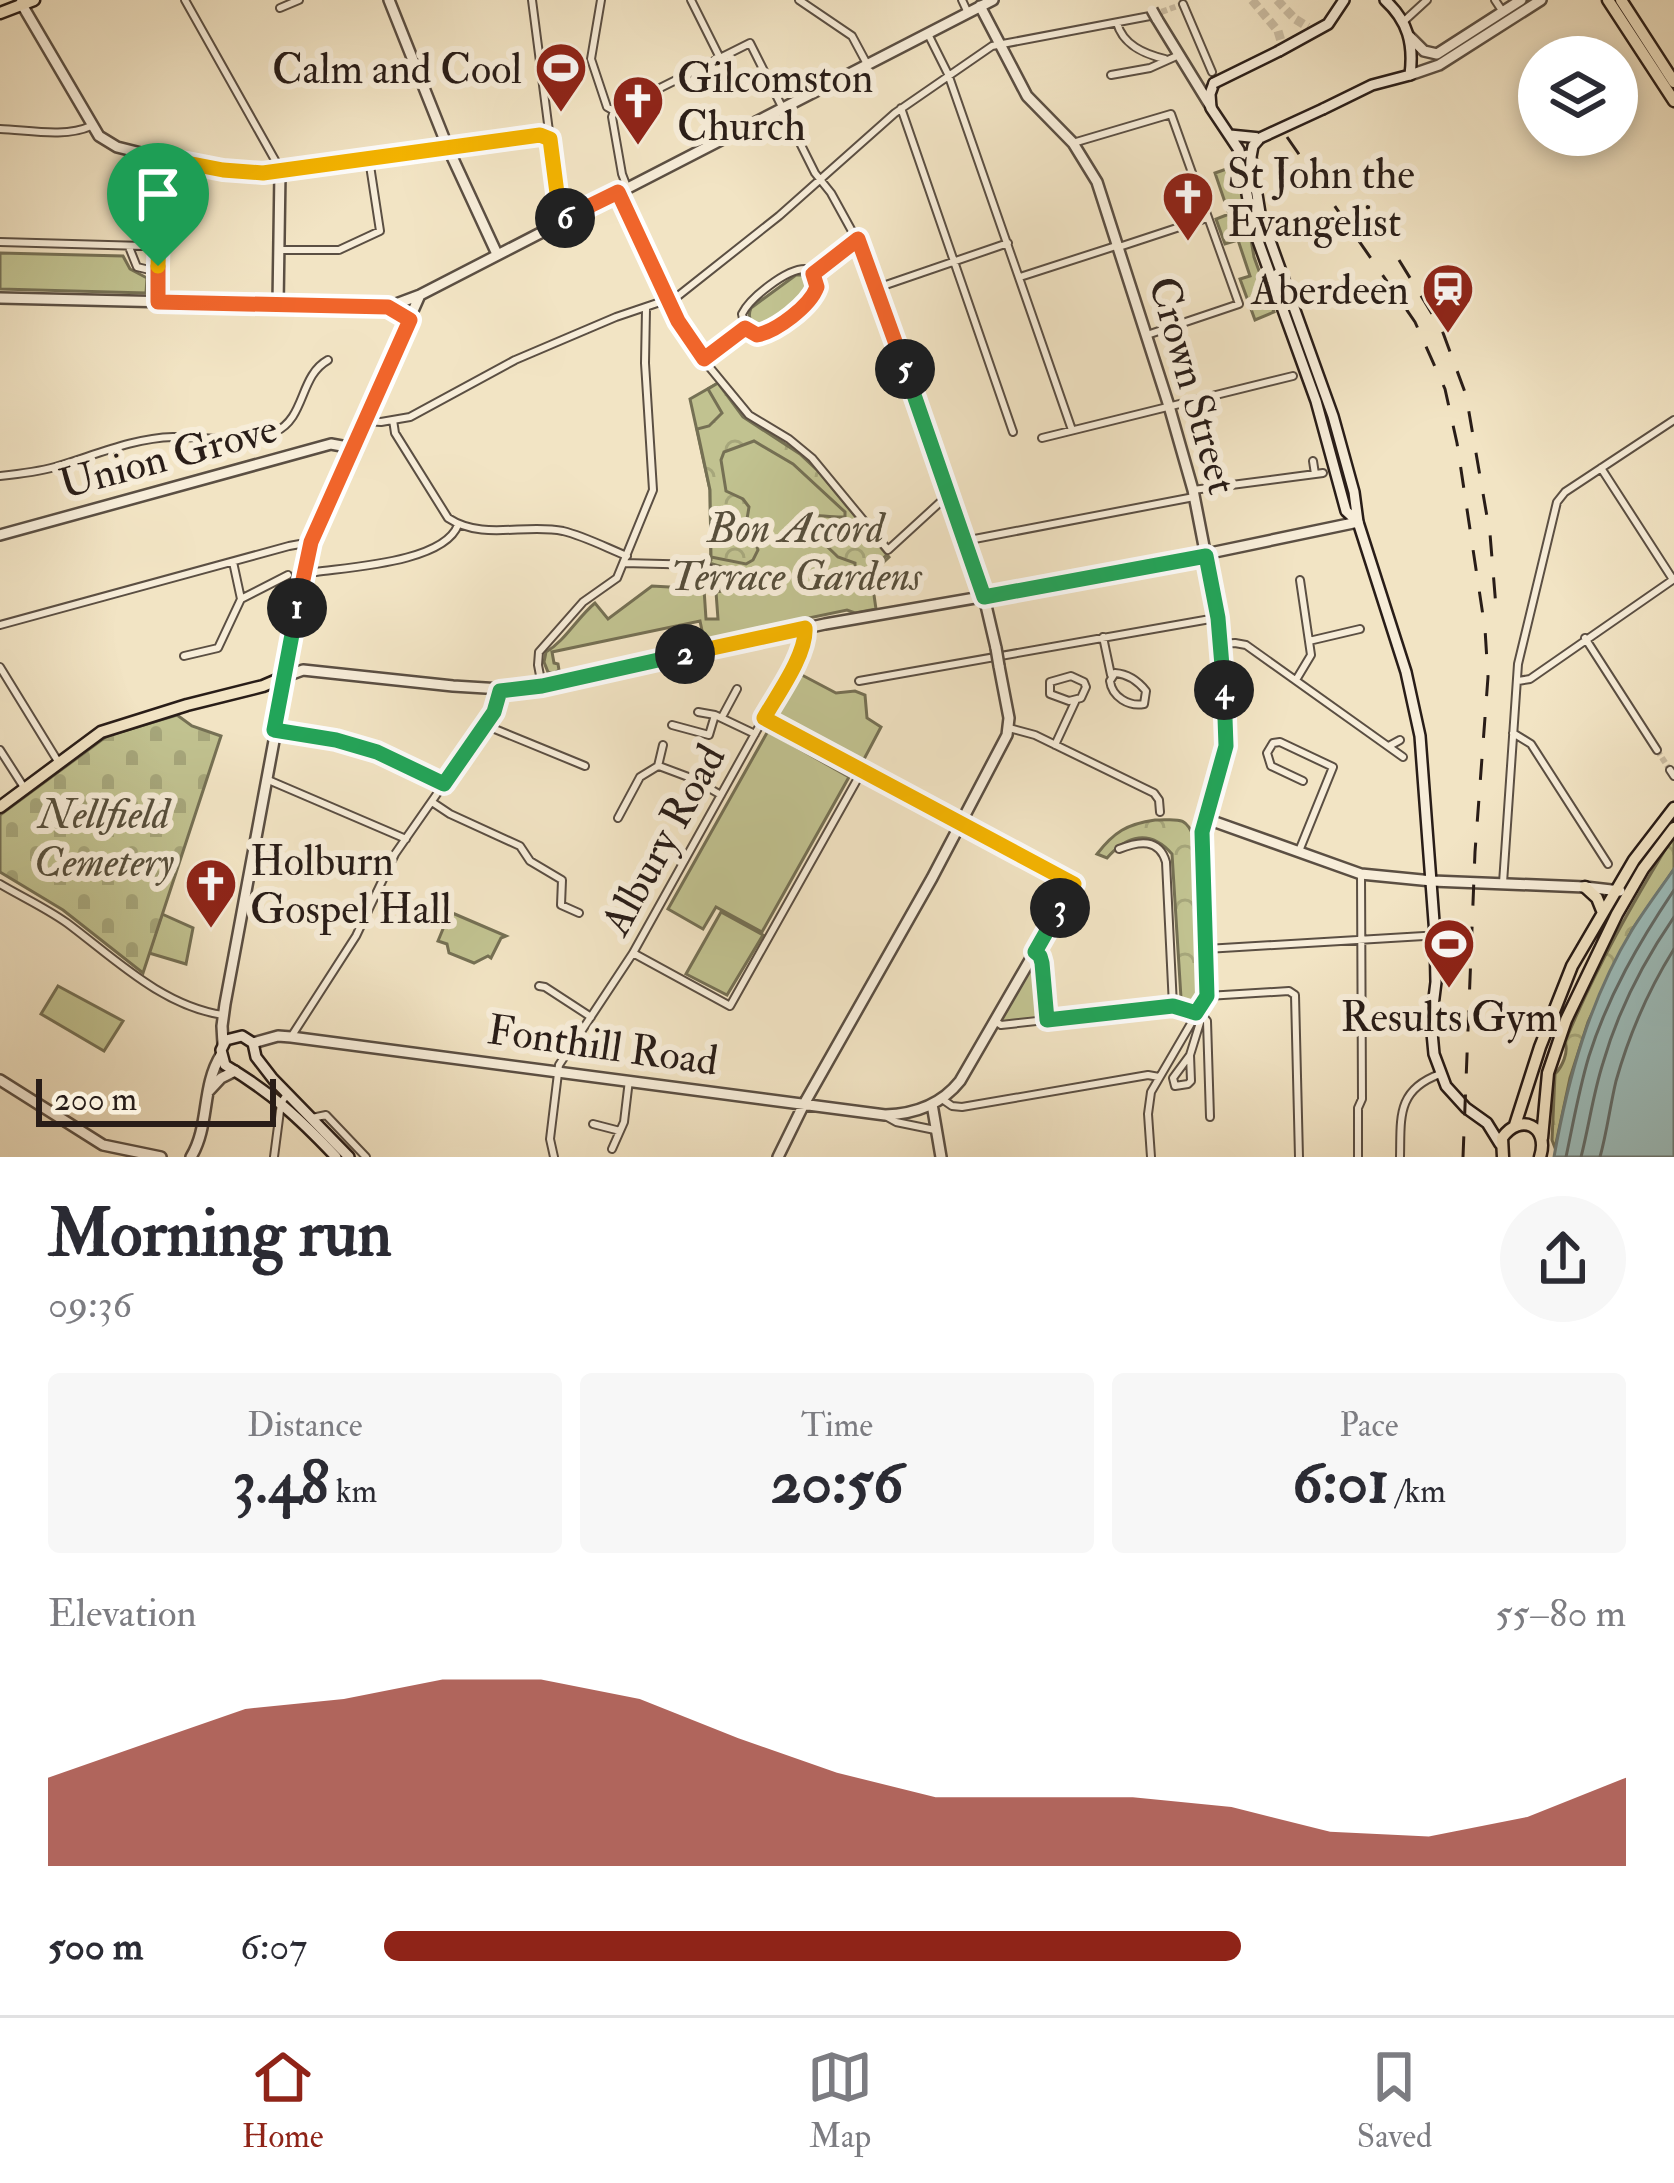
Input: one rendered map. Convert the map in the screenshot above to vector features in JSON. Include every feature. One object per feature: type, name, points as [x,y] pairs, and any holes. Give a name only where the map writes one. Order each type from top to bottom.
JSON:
[{"type":"main road","points":[[1608,0],[1674,101]]},
{"type":"main road","points":[[1622,1],[1674,82]]},
{"type":"main road","points":[[0,13],[25,2]]},
{"type":"main road","points":[[0,807],[101,732],[284,677]]},
{"type":"main road","points":[[1540,1157],[1551,1058],[1634,860],[1674,808]]},
{"type":"main road","points":[[1502,1151],[1564,982],[1603,913],[1674,828]]},
{"type":"main road","points":[[1585,886],[1603,913]]},
{"type":"main road","points":[[1512,1127],[1531,1126],[1552,1157]]},
{"type":"street","points":[[185,0],[280,166],[278,304]]},
{"type":"street","points":[[280,8],[299,0]]},
{"type":"street","points":[[388,0],[497,254]]},
{"type":"street","points":[[532,0],[546,134],[558,201],[566,219]]},
{"type":"street","points":[[602,0],[592,62],[614,111]]},
{"type":"street","points":[[691,0],[721,58]]},
{"type":"street","points":[[799,0],[852,36],[867,64]]},
{"type":"street","points":[[962,0],[968,13]]},
{"type":"street","points":[[0,298],[388,307],[420,295],[993,0]]},
{"type":"street","points":[[365,421],[393,420],[418,412],[514,360],[669,300],[694,285],[901,108],[992,46],[1117,23],[1151,11],[1174,58],[1196,79],[1213,78],[1333,19],[1344,0]]},
{"type":"street","points":[[1385,0],[1410,38],[1410,75]]},
{"type":"street","points":[[1495,0],[1503,12]]},
{"type":"street","points":[[1410,38],[1433,55],[1521,0]]},
{"type":"street","points":[[1502,1151],[1486,1123],[1451,1092],[1440,1074],[1432,1037],[1436,958],[1420,736],[1325,392],[1260,213],[1252,157],[1260,138],[1372,85],[1439,65],[1541,0]]},
{"type":"street","points":[[1403,22],[1425,1]]},
{"type":"street","points":[[25,2],[91,126],[117,147],[223,170],[280,172],[546,134]]},
{"type":"street","points":[[1183,4],[1213,78],[1211,108]]},
{"type":"street","name":"Crown Street","points":[[980,7],[1034,105],[1072,143],[1097,182],[1169,406],[1193,494],[1221,644],[1226,746],[1204,818]]},
{"type":"street","points":[[1117,23],[1120,34],[1132,45],[1174,58]]},
{"type":"street","points":[[928,34],[948,74],[1072,430]]},
{"type":"street","points":[[778,1157],[1009,728],[984,597],[964,541],[949,495],[877,288],[858,239],[820,180],[750,43],[614,111],[623,190],[669,300],[685,334],[749,416],[812,458],[889,550],[949,495]]},
{"type":"street","points":[[1111,75],[1174,58]]},
{"type":"street","points":[[1188,70],[1238,146],[1263,260],[1314,395],[1346,511],[1358,522]]},
{"type":"street","points":[[901,108],[1013,432]]},
{"type":"street","points":[[1072,143],[1172,114],[1239,304],[1147,335]]},
{"type":"street","points":[[0,129],[68,132],[91,126]]},
{"type":"street","points":[[1230,134],[1260,138]]},
{"type":"street","points":[[158,302],[161,158]]},
{"type":"street","points":[[279,250],[339,250],[380,231],[370,159]]},
{"type":"street","points":[[1020,277],[1208,217]]},
{"type":"street","points":[[813,274],[858,239]]},
{"type":"street","points":[[0,242],[144,246]]},
{"type":"street","points":[[877,288],[1008,243]]},
{"type":"street","points":[[126,245],[137,267],[158,272]]},
{"type":"street","points":[[793,269],[813,274],[817,287],[809,301],[769,332],[757,335],[745,328],[742,314],[748,303],[793,269]]},
{"type":"street","points":[[349,1157],[312,1118],[225,1065],[223,1015],[311,542],[420,295]]},
{"type":"street","points":[[388,307],[410,320]]},
{"type":"street","points":[[542,686],[541,648],[583,602],[616,578],[649,501],[654,480],[646,309]]},
{"type":"street","points":[[704,359],[745,328]]},
{"type":"street","points":[[0,476],[45,470],[160,437],[270,434],[282,429],[296,412],[314,370],[328,360]]},
{"type":"street","points":[[1042,438],[1292,376]]},
{"type":"street","points":[[371,408],[393,420]]},
{"type":"street","points":[[393,420],[395,434],[448,518],[458,525],[564,531],[625,560],[702,566],[716,572]]},
{"type":"street","points":[[1503,883],[1521,644],[1557,502],[1565,491],[1674,420]]},
{"type":"street","name":"Union Grove","points":[[0,535],[331,444],[353,448]]},
{"type":"street","points":[[964,541],[1193,494],[1319,474],[1313,461]]},
{"type":"street","points":[[1518,681],[1530,679],[1674,580],[1601,468]]},
{"type":"street","points":[[284,677],[303,670],[500,691],[542,686],[805,628],[1206,556],[1358,522]]},
{"type":"street","points":[[316,572],[407,558],[452,538],[458,525]]},
{"type":"street","points":[[0,625],[311,542]]},
{"type":"street","points":[[232,562],[241,599]]},
{"type":"street","points":[[184,656],[218,648],[241,599],[288,575]]},
{"type":"street","points":[[1296,680],[1310,655],[1300,580]]},
{"type":"street","points":[[860,681],[1218,618]]},
{"type":"street","name":"Albury Road","points":[[558,1072],[633,953],[764,718],[801,651],[805,628]]},
{"type":"street","points":[[1309,641],[1360,629]]},
{"type":"street","points":[[1103,638],[1111,689],[1131,704],[1144,704],[1142,686],[1124,674],[1111,676]]},
{"type":"street","points":[[1585,638],[1658,750]]},
{"type":"street","points":[[1221,644],[1246,645],[1402,757]]},
{"type":"street","points":[[0,667],[59,764]]},
{"type":"street","points":[[1055,745],[1086,687],[1081,679],[1067,676],[1050,682],[1055,698],[1075,701]]},
{"type":"street","points":[[672,725],[710,735],[737,688]]},
{"type":"street","points":[[291,1036],[356,936],[395,854],[496,708],[500,691]]},
{"type":"street","points":[[698,712],[755,734]]},
{"type":"street","points":[[764,718],[1074,884],[960,1081],[937,1102],[940,1157]]},
{"type":"street","points":[[485,725],[585,766]]},
{"type":"street","points":[[1009,728],[1035,735],[1154,793],[1160,800],[1160,812]]},
{"type":"street","points":[[274,730],[377,752],[444,784]]},
{"type":"street","points":[[1513,733],[1531,744],[1608,864]]},
{"type":"street","points":[[1389,746],[1400,740]]},
{"type":"street","points":[[1299,851],[1334,767],[1273,743],[1267,753],[1271,766],[1303,781]]},
{"type":"street","points":[[618,818],[640,778],[658,766],[663,745]]},
{"type":"street","points":[[0,750],[25,789]]},
{"type":"street","points":[[658,766],[721,794]]},
{"type":"street","points":[[633,953],[730,1006],[862,771]]},
{"type":"street","points":[[266,779],[406,839]]},
{"type":"street","points":[[432,802],[520,846],[536,865],[562,880],[560,905],[580,913]]},
{"type":"street","points":[[1151,1157],[1148,1102],[1207,996],[1204,818],[1361,874],[1623,891]]},
{"type":"street","points":[[1118,848],[1147,843],[1163,852],[1173,1006]]},
{"type":"street","points":[[1358,1157],[1361,874]]},
{"type":"street","points":[[0,884],[62,919],[141,980],[194,1007],[223,1015],[253,1042],[256,1057],[285,1098],[336,1157]]},
{"type":"street","points":[[1206,949],[1424,936]]},
{"type":"street","points":[[1035,952],[1042,963],[1047,1020]]},
{"type":"street","points":[[538,986],[591,1017]]},
{"type":"street","points":[[1207,996],[1289,991],[1295,995],[1299,1157]]},
{"type":"street","points":[[995,1021],[1173,1006],[1199,1014],[1207,1021],[1210,1117]]},
{"type":"street","points":[[1190,1055],[1174,1076],[1175,1086],[1191,1083],[1190,1055],[1199,1014]]},
{"type":"street","points":[[191,1157],[200,1135],[210,1075],[231,1037],[242,1036]]},
{"type":"street","name":"Fonthill Road","points":[[253,1042],[291,1036],[885,1115],[916,1112],[937,1102]]},
{"type":"street","points":[[208,1092],[221,1078],[249,1068],[256,1057]]},
{"type":"street","points":[[554,1157],[550,1139],[558,1072]]},
{"type":"street","points":[[1400,1157],[1402,1106],[1417,1087],[1440,1074]]},
{"type":"street","points":[[937,1102],[962,1107],[1148,1075],[1159,1077]]},
{"type":"street","points":[[0,1080],[103,1145],[160,1157]]},
{"type":"street","points":[[612,1149],[624,1122],[629,1081]]},
{"type":"street","points":[[274,1157],[285,1098]]},
{"type":"street","points":[[312,1118],[326,1115],[366,1157]]},
{"type":"street","points":[[885,1115],[935,1130]]},
{"type":"street","points":[[1486,1123],[1512,1127]]},
{"type":"street","points":[[592,1124],[620,1131]]},
{"type":"green space","points":[[1238,165],[1254,257],[1274,312],[1255,320],[1240,279],[1250,276],[1238,240],[1225,244],[1216,219],[1229,214],[1215,173]]},
{"type":"green space","points":[[0,253],[123,256],[130,269],[147,278],[146,293],[0,289]]},
{"type":"green space","points":[[796,275],[810,281],[808,294],[766,326],[755,325],[750,320],[751,308]]},
{"type":"green space","name":"Bon Accord Terrace Gardens","points":[[718,383],[743,417],[818,471],[889,557],[871,574],[876,609],[847,610],[704,640],[700,621],[552,652],[559,670],[548,672],[546,652],[595,603],[608,619],[652,586],[704,589],[706,619],[718,619],[716,592],[722,591],[718,580],[726,568],[709,563],[710,490],[690,399]]},
{"type":"green space","points":[[718,383],[743,417],[818,471],[887,555],[858,580],[855,563],[838,557],[799,519],[803,515],[845,517],[845,512],[793,464],[754,441],[724,452],[721,460],[726,491],[749,507],[747,519],[758,550],[746,564],[711,557],[710,490],[697,429],[709,426],[722,413],[708,389]]},
{"type":"green space","points":[[800,674],[836,693],[865,695],[867,718],[881,727],[862,763],[777,716]]},
{"type":"green space","name":"Nellfield Cemetery","points":[[177,715],[221,736],[143,973],[63,910],[0,872],[0,815],[107,736]]},
{"type":"green space","points":[[768,731],[849,777],[762,932],[716,907],[703,929],[668,909]]},
{"type":"green space","points":[[1155,820],[1184,822],[1194,838],[1201,979],[1200,990],[1188,1004],[1181,998],[1172,854],[1155,841],[1139,838],[1122,844],[1107,858],[1097,854],[1122,830]]},
{"type":"green space","points":[[1674,835],[1674,869],[1632,930],[1588,1022],[1555,1148],[1555,1074],[1564,1059],[1565,1042],[1615,936]]},
{"type":"green space","points":[[450,912],[506,936],[491,958],[474,963],[449,953],[447,944],[438,941]]},
{"type":"green space","points":[[721,912],[763,935],[727,995],[686,974]]},
{"type":"green space","points":[[162,914],[193,928],[186,964],[149,953]]},
{"type":"green space","points":[[1035,952],[1040,955],[1047,1020],[1001,1025],[995,1021]]},
{"type":"green space","points":[[58,986],[123,1021],[104,1051],[41,1014]]},
{"type":"water","points":[[1674,869],[1674,1157],[1554,1157],[1574,1069],[1604,983],[1632,930]]},
{"type":"tunnel","points":[[1252,0],[1281,41]]},
{"type":"tunnel","points":[[1277,0],[1308,27]]},
{"type":"tunnel","points":[[1153,15],[1183,4]]},
{"type":"tunnel","points":[[288,575],[316,572]]},
{"type":"tunnel","points":[[1657,750],[1670,770]]},
{"type":"railway","points":[[1287,137],[1415,322],[1445,389],[1457,443],[1488,677],[1475,852],[1463,1157]]},
{"type":"railway","points":[[1399,260],[1442,330],[1466,395],[1490,534],[1496,607]]},
{"type":"place","name":"Calm and Cool","points":[[561,114]]},
{"type":"place","name":"Gilcomston Church","points":[[638,147]]},
{"type":"place","name":"St John the Evangelist","points":[[1188,243]]},
{"type":"place","name":"Aberdeen","points":[[1448,335]]},
{"type":"place","name":"Holburn Gospel Hall","points":[[211,930]]},
{"type":"place","name":"Results Gym","points":[[1449,990]]},
{"type":"route","points":[[540,135],[550,139],[558,201],[566,219],[618,192],[678,321],[704,359],[745,328],[757,335],[769,332],[813,298],[817,287],[813,274],[858,239],[984,597],[1206,556],[1221,640],[1226,746],[1202,832],[1207,996],[1196,1013],[1173,1006],[1047,1020],[1042,963],[1035,952],[1074,884],[764,718],[801,651],[805,628],[500,691],[494,712],[444,784],[377,752],[274,730],[311,542],[410,320],[388,307],[158,302],[158,266],[161,158],[263,173],[540,135]]}]
